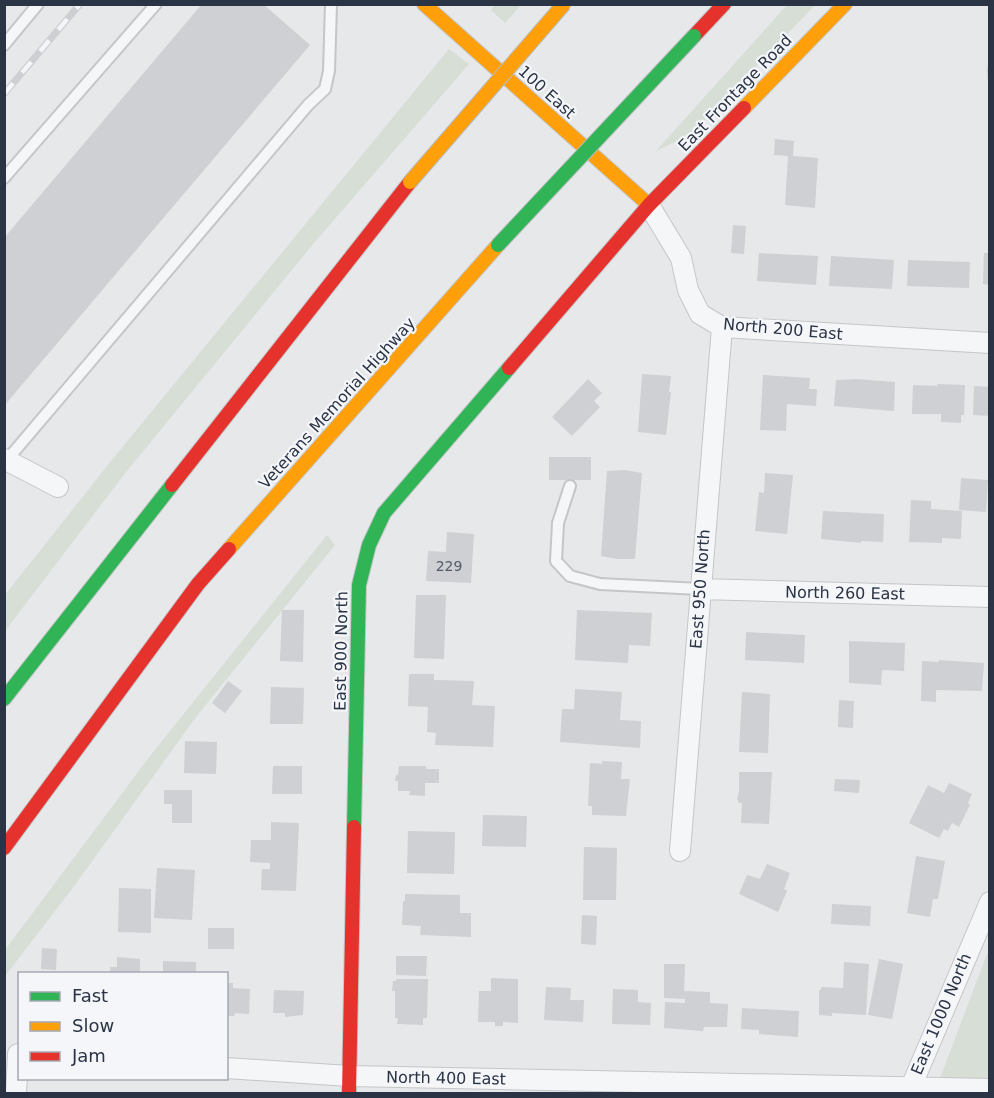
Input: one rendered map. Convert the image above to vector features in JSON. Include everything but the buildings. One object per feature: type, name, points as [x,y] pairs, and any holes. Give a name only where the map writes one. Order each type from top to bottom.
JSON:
[{"type":"main road","name":"100 East","points":[[424,4],[649,205]]},
{"type":"main road","points":[[4,699],[410,182],[564,4]]},
{"type":"main road","name":"Veterans Memorial Highway","points":[[4,848],[198,584],[498,245],[724,4]]},
{"type":"main road","name":"East Frontage Road","points":[[649,205],[845,4]]},
{"type":"main road","name":"East 900 North","points":[[349,1085],[359,585],[369,545],[384,513],[649,205]]},
{"type":"street","name":"North 200 East","points":[[649,205],[681,258],[688,290],[700,314],[722,327],[990,343]]},
{"type":"street","name":"East 950 North","points":[[680,851],[722,327]]},
{"type":"street","points":[[6,459],[58,487]]},
{"type":"street","name":"North 260 East","points":[[700,590],[990,597]]},
{"type":"street","name":"East 1000 North","points":[[909,1090],[990,902]]},
{"type":"street","points":[[16,1094],[18,1068]]},
{"type":"street","name":"North 400 East","points":[[228,1068],[349,1085],[990,1089]]},
{"type":"lane","points":[[4,45],[38,4]]},
{"type":"lane","points":[[4,178],[156,4]]},
{"type":"lane","points":[[6,459],[308,105],[325,89],[329,71],[331,4]]},
{"type":"lane","points":[[570,486],[558,523],[556,561],[570,576],[600,584],[700,590]]},
{"type":"shaded area","points":[[495,5],[521,5],[505,23],[491,10]]},
{"type":"shaded area","points":[[787,5],[815,5],[680,146],[675,142],[656,151]]},
{"type":"shaded area","points":[[449,49],[469,64],[314,243],[126,472],[5,631],[5,595],[111,461]]},
{"type":"shaded area","points":[[327,535],[335,545],[196,717],[72,889],[5,976],[5,950],[150,756]]},
{"type":"shaded area","points":[[989,949],[989,1093],[934,1094]]},
{"type":"railway","points":[[4,94],[80,4]]},
{"type":"traffic: fast","points":[[498,245],[694,36]]},
{"type":"traffic: fast","points":[[354,827],[359,585],[369,545],[384,513],[509,368]]},
{"type":"traffic: fast","points":[[4,699],[172,485]]},
{"type":"traffic: slow","points":[[424,4],[649,205]]},
{"type":"traffic: slow","points":[[410,182],[564,4]]},
{"type":"traffic: slow","points":[[744,108],[845,4]]},
{"type":"traffic: slow","points":[[229,549],[498,245]]},
{"type":"traffic: jam","points":[[694,36],[724,4]]},
{"type":"traffic: jam","points":[[509,368],[649,205],[744,108]]},
{"type":"traffic: jam","points":[[172,485],[410,182]]},
{"type":"traffic: jam","points":[[4,848],[198,584],[229,549]]},
{"type":"traffic: jam","points":[[349,1094],[354,827]]}]
